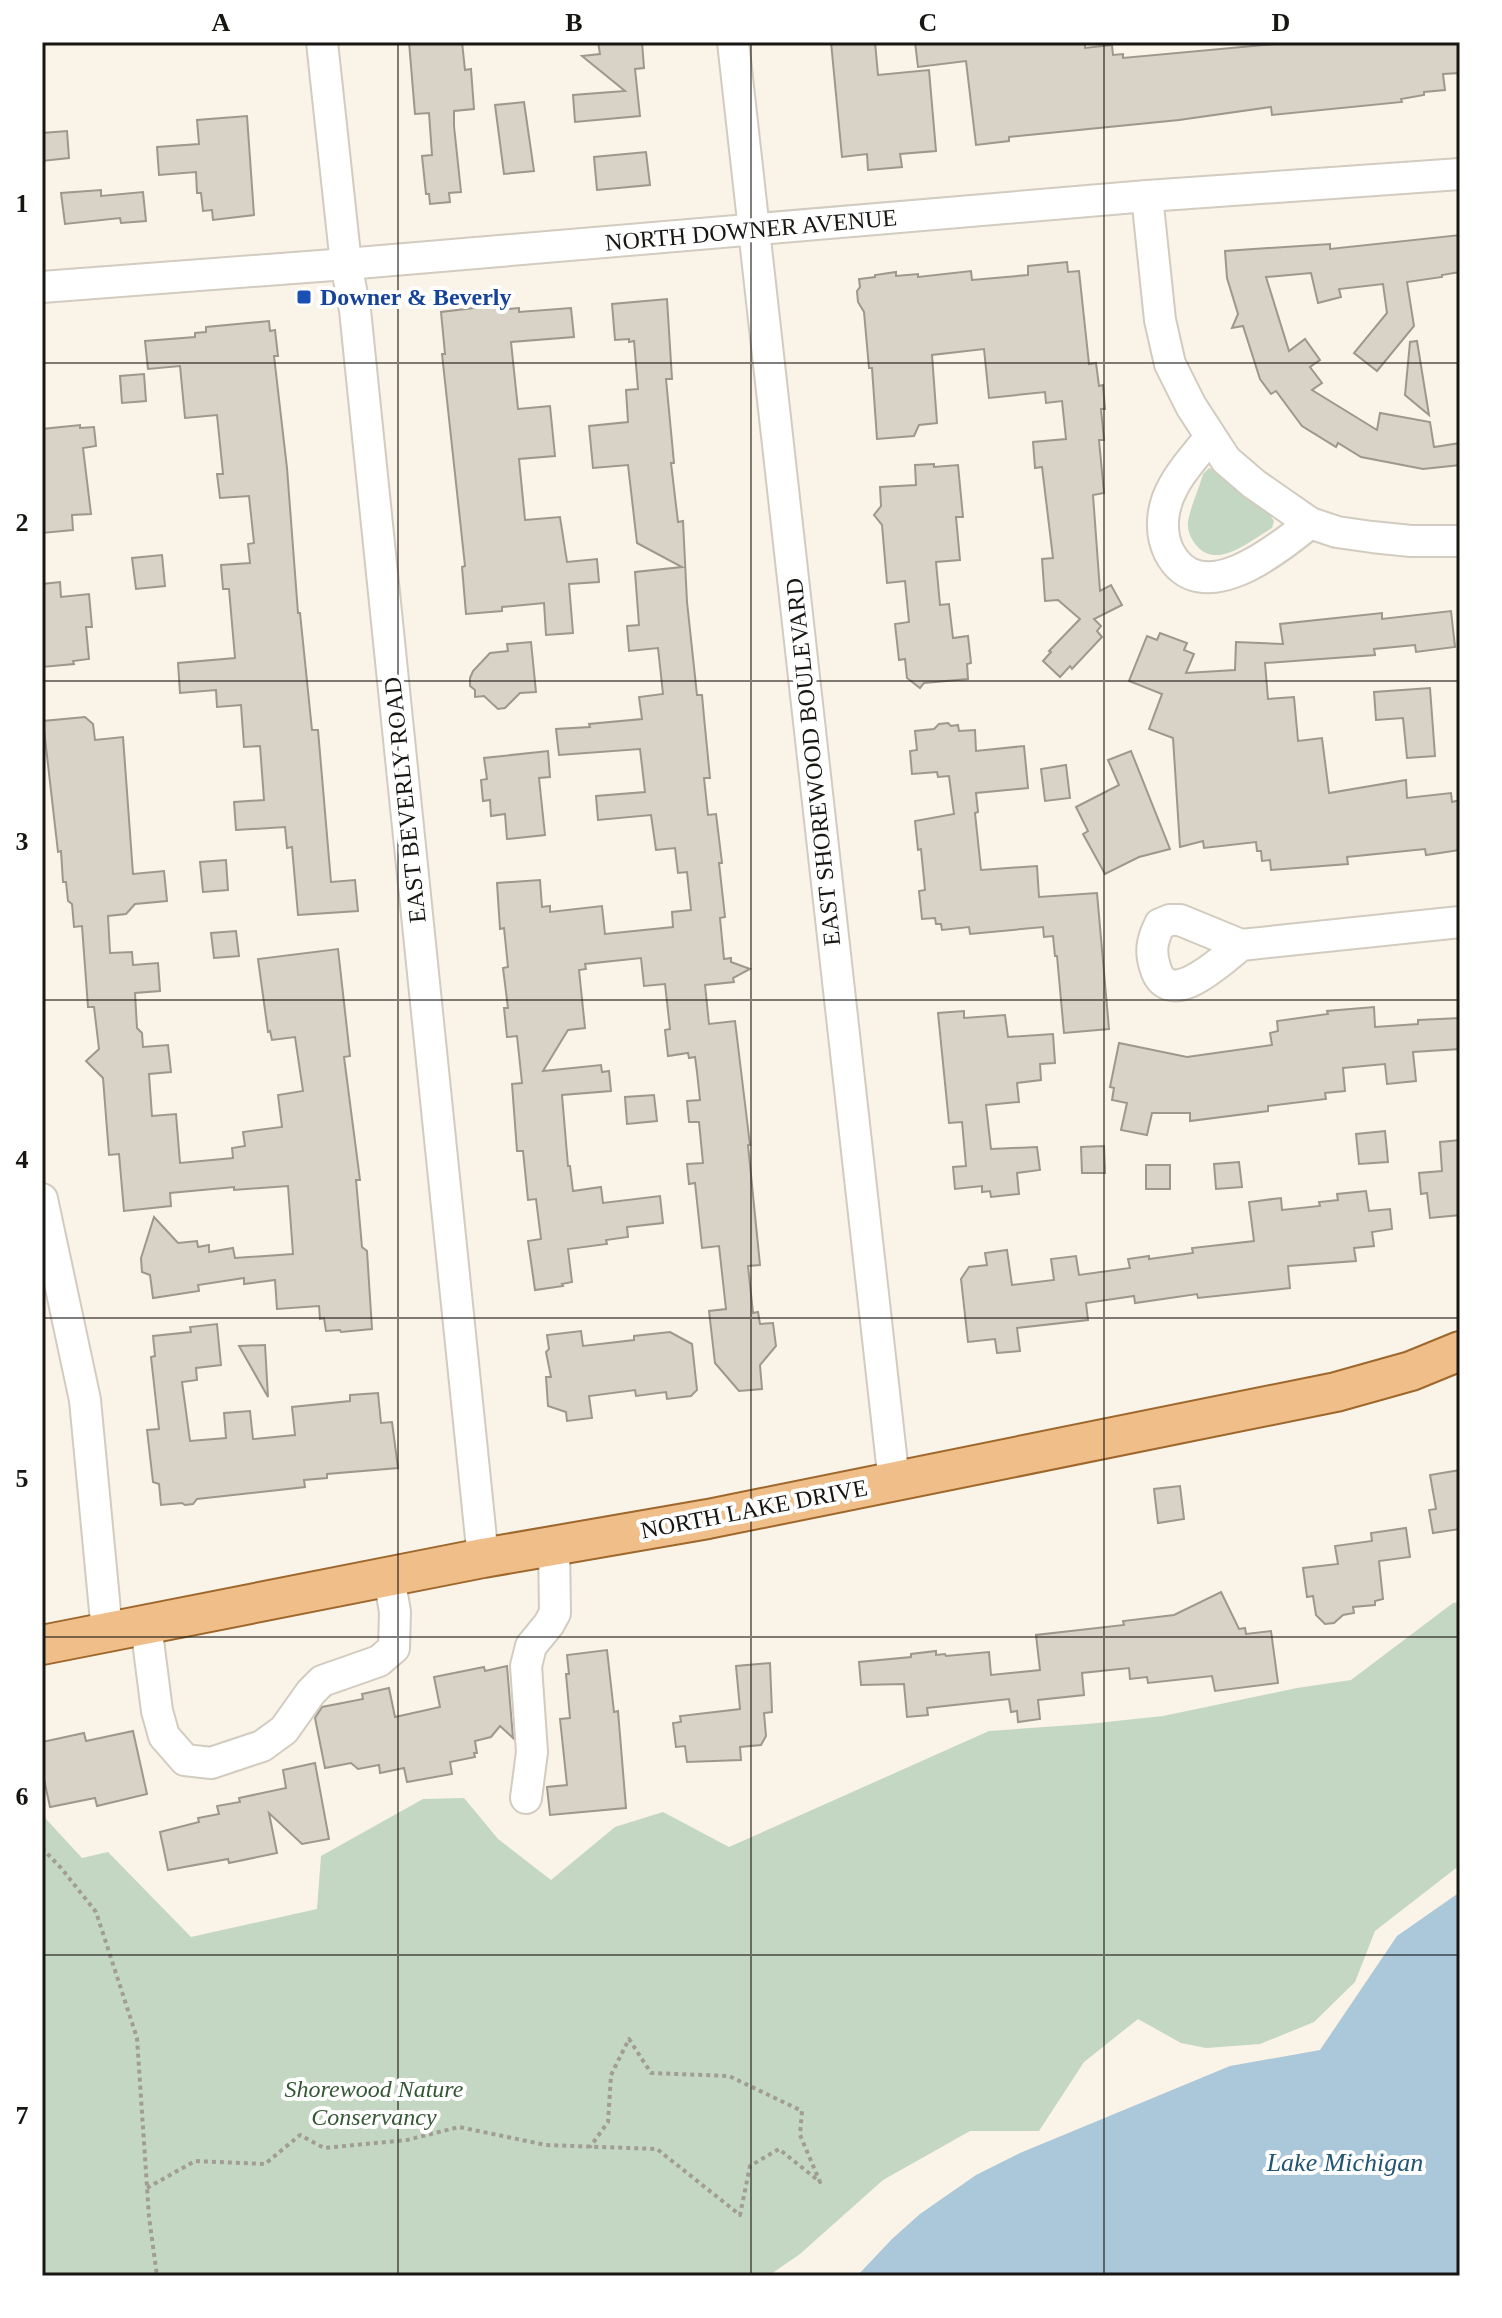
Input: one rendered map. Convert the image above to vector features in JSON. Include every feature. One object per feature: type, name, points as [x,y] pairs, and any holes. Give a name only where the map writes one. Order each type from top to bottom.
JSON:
[{"type":"main road","name":"NORTH LAKE DRIVE","points":[[42,1645],[483,1558],[708,1519],[1336,1392],[1411,1371],[1460,1351]]},
{"type":"street","name":"EAST BEVERLY ROAD","points":[[322,42],[346,264],[355,310],[483,1558]]},
{"type":"street","name":"EAST SHOREWOOD BOULEVARD","points":[[733,42],[894,1482]]},
{"type":"street","name":"NORTH DOWNER AVENUE","points":[[42,287],[1147,196],[1460,174]]},
{"type":"street","points":[[1147,196],[1160,320],[1170,364],[1191,406],[1226,460],[1310,523],[1337,532],[1372,537],[1460,541]]},
{"type":"street","points":[[1210,437],[1174,485],[1164,513],[1162,532],[1174,561],[1190,574],[1218,577],[1279,548],[1310,523]]},
{"type":"street","points":[[1241,945],[1460,922]]},
{"type":"street","points":[[42,1199],[85,1400],[107,1632]]},
{"type":"street","points":[[526,1798],[532,1752],[526,1666],[531,1646],[555,1613],[554,1545]]},
{"type":"street","points":[[146,1625],[157,1711],[164,1736],[185,1760],[211,1763],[262,1746],[284,1730],[322,1681],[379,1661],[394,1648],[395,1612],[389,1577]]},
{"type":"path","points":[[42,1848],[96,1912],[137,2038],[147,2188],[157,2276]]},
{"type":"path","points":[[147,2188],[195,2161],[265,2164],[300,2135],[324,2148],[407,2140],[459,2127],[546,2145],[590,2147],[657,2149],[740,2215],[750,2166],[779,2149],[820,2182],[800,2135],[802,2111],[729,2076],[651,2073],[629,2039],[611,2075],[608,2122],[590,2147]]},
{"type":"green space","points":[[1209,468],[1220,472],[1274,521],[1272,528],[1244,546],[1224,554],[1204,552],[1194,543],[1188,528],[1203,474]]},
{"type":"green space","name":"Shorewood Nature Conservancy","points":[[1460,1602],[1460,1865],[1375,1931],[1355,1982],[1314,2022],[1260,2044],[1206,2048],[1181,2043],[1138,2019],[1084,2062],[1039,2131],[970,2131],[883,2180],[800,2254],[768,2276],[42,2276],[42,1803],[46,1819],[82,1858],[108,1852],[191,1937],[317,1909],[321,1856],[423,1799],[464,1798],[498,1839],[551,1880],[615,1827],[663,1812],[729,1847],[989,1731],[1163,1716],[1351,1680],[1453,1603]]},
{"type":"water","name":"Lake Michigan","points":[[1460,1892],[1460,2276],[857,2276],[920,2214],[976,2175],[1020,2153],[1230,2066],[1320,2050],[1397,1936]]},
{"type":"building","points":[[409,42],[462,42],[465,70],[471,69],[474,109],[454,111],[461,192],[449,193],[450,202],[430,204],[429,194],[426,194],[422,156],[432,155],[429,113],[415,114]]},
{"type":"building","points":[[598,42],[642,42],[644,68],[635,69],[640,116],[575,122],[573,95],[625,91],[582,56],[600,54]]},
{"type":"building","points":[[831,42],[875,42],[878,75],[929,70],[936,151],[900,154],[902,167],[868,170],[867,154],[842,157]]},
{"type":"building","points":[[915,42],[1085,42],[1085,48],[1112,45],[1113,55],[1123,54],[1123,58],[1296,42],[1460,42],[1460,73],[1443,74],[1445,90],[1424,92],[1424,95],[1401,99],[1402,102],[1272,115],[1271,107],[1179,120],[1009,137],[1009,141],[976,145],[966,61],[918,67]]},
{"type":"building","points":[[524,102],[534,171],[504,174],[495,105]]},
{"type":"building","points":[[247,116],[254,215],[213,220],[212,210],[203,211],[201,193],[197,193],[196,172],[159,175],[157,147],[199,144],[197,120]]},
{"type":"building","points":[[67,131],[69,158],[42,161],[42,133]]},
{"type":"building","points":[[646,152],[650,185],[597,190],[594,157]]},
{"type":"building","points":[[101,190],[101,196],[143,192],[146,221],[121,223],[120,218],[65,224],[61,193]]},
{"type":"building","points":[[1460,235],[1460,272],[1407,282],[1414,326],[1377,371],[1354,353],[1387,313],[1383,284],[1339,289],[1341,297],[1318,303],[1311,273],[1266,277],[1289,351],[1305,339],[1320,360],[1310,367],[1322,383],[1312,390],[1377,430],[1380,413],[1430,422],[1434,447],[1460,443],[1460,465],[1423,469],[1361,457],[1338,443],[1336,447],[1302,426],[1276,391],[1271,394],[1260,379],[1243,326],[1232,328],[1238,314],[1227,278],[1225,251],[1330,244],[1330,249]]},
{"type":"building","points":[[1067,262],[1068,272],[1079,271],[1089,364],[1096,363],[1099,386],[1103,385],[1105,409],[1101,409],[1104,440],[1099,440],[1104,493],[1093,495],[1100,591],[1111,585],[1122,605],[1094,619],[1101,626],[1097,631],[1102,637],[1072,669],[1070,666],[1060,677],[1043,661],[1080,619],[1058,600],[1045,601],[1042,559],[1053,558],[1042,467],[1035,468],[1033,442],[1066,439],[1062,401],[1046,403],[1045,392],[989,398],[984,349],[932,355],[937,423],[919,425],[914,436],[877,439],[872,368],[869,368],[864,312],[858,302],[857,291],[859,279],[896,272],[896,276],[918,274],[918,277],[971,271],[972,280],[1028,275],[1028,266]]},
{"type":"building","points":[[667,299],[672,379],[666,379],[674,463],[671,463],[678,522],[683,521],[687,602],[697,695],[702,695],[710,778],[704,778],[708,815],[716,814],[722,863],[719,863],[725,917],[720,918],[724,959],[731,958],[731,962],[750,969],[733,978],[734,982],[705,985],[709,1024],[735,1021],[760,1265],[748,1266],[753,1313],[758,1312],[760,1324],[773,1323],[776,1346],[760,1365],[762,1389],[739,1391],[715,1363],[709,1311],[726,1309],[719,1246],[702,1248],[695,1183],[689,1184],[687,1164],[703,1163],[699,1122],[689,1122],[687,1101],[700,1100],[697,1072],[695,1057],[689,1058],[688,1053],[668,1056],[665,1030],[670,1029],[665,984],[644,986],[641,958],[585,964],[586,969],[579,970],[585,1028],[568,1030],[543,1071],[601,1065],[602,1072],[609,1071],[611,1091],[562,1095],[573,1191],[601,1187],[603,1203],[660,1196],[663,1223],[627,1227],[628,1237],[606,1240],[607,1244],[568,1249],[572,1282],[535,1290],[528,1241],[541,1239],[536,1199],[528,1200],[523,1151],[517,1151],[512,1084],[522,1083],[517,1036],[507,1037],[504,1008],[508,1008],[503,968],[508,967],[504,928],[500,929],[497,883],[540,880],[542,907],[550,906],[550,912],[602,906],[605,934],[673,927],[672,912],[691,910],[687,872],[678,873],[675,848],[656,850],[651,815],[598,820],[596,796],[645,792],[640,749],[559,755],[556,729],[642,719],[639,697],[663,694],[658,648],[629,651],[627,626],[639,625],[635,572],[682,567],[637,543],[628,465],[593,468],[589,426],[628,422],[626,390],[638,389],[634,341],[615,340],[612,304]]},
{"type":"building","points":[[499,305],[499,310],[519,308],[519,312],[571,308],[574,337],[511,342],[518,409],[550,406],[555,456],[519,459],[525,520],[560,517],[567,562],[597,559],[599,582],[569,584],[573,633],[546,635],[544,603],[466,614],[462,567],[465,566],[442,354],[445,354],[441,312]]},
{"type":"building","points":[[269,321],[270,331],[275,330],[278,356],[274,356],[287,468],[298,613],[312,730],[318,730],[331,882],[355,880],[358,911],[298,915],[292,847],[287,848],[285,827],[236,830],[234,802],[264,800],[260,746],[244,747],[241,705],[217,707],[216,690],[180,693],[178,663],[235,658],[229,589],[223,589],[221,565],[250,563],[248,544],[254,543],[249,496],[220,498],[217,474],[223,474],[217,415],[185,418],[180,366],[148,369],[145,341],[195,337],[195,333],[206,332],[206,327]]},
{"type":"building","points":[[1417,341],[1429,415],[1405,395],[1410,342]]},
{"type":"building","points":[[144,374],[146,401],[122,403],[120,376]]},
{"type":"building","points":[[80,425],[80,428],[94,427],[96,446],[83,448],[91,514],[72,515],[73,530],[42,533],[42,429]]},
{"type":"building","points":[[934,464],[934,467],[958,465],[963,517],[956,517],[960,560],[936,562],[940,605],[949,604],[953,638],[968,636],[971,663],[967,664],[968,679],[924,683],[920,688],[907,678],[905,659],[899,660],[895,624],[909,622],[905,581],[887,583],[882,525],[874,515],[881,506],[880,487],[916,485],[915,465]]},
{"type":"building","points":[[162,555],[165,586],[136,589],[132,558]]},
{"type":"building","points":[[60,582],[61,597],[89,594],[92,627],[86,627],[89,659],[73,661],[74,664],[42,667],[42,584]]},
{"type":"building","points":[[1451,611],[1455,647],[1416,652],[1415,645],[1374,649],[1375,655],[1265,663],[1268,699],[1294,697],[1298,741],[1322,738],[1329,793],[1406,780],[1407,798],[1451,793],[1452,802],[1460,800],[1460,850],[1426,855],[1425,849],[1347,857],[1348,864],[1271,870],[1270,860],[1262,861],[1256,842],[1204,848],[1203,841],[1180,847],[1173,738],[1149,729],[1162,694],[1129,681],[1147,636],[1157,640],[1160,633],[1187,643],[1184,650],[1194,654],[1186,673],[1235,670],[1236,642],[1283,644],[1280,624],[1382,613],[1382,619]]},
{"type":"building","points":[[531,642],[536,692],[520,693],[505,708],[498,709],[484,696],[475,697],[470,678],[490,653],[508,651],[507,644]]},
{"type":"building","points":[[1430,688],[1435,756],[1407,758],[1403,718],[1376,720],[1374,692]]},
{"type":"building","points":[[85,717],[93,724],[95,740],[123,737],[133,874],[164,871],[167,901],[135,904],[126,914],[108,916],[110,953],[132,952],[133,965],[158,963],[160,991],[135,993],[137,1028],[142,1033],[143,1047],[168,1045],[171,1072],[149,1074],[152,1116],[176,1114],[180,1163],[233,1158],[232,1148],[245,1146],[243,1132],[282,1127],[278,1095],[303,1091],[295,1037],[272,1040],[268,1032],[258,959],[338,949],[350,1056],[344,1057],[360,1180],[356,1180],[362,1247],[367,1251],[372,1329],[326,1331],[324,1318],[320,1319],[319,1306],[277,1309],[275,1280],[244,1284],[244,1278],[198,1285],[199,1291],[153,1298],[150,1275],[142,1272],[141,1258],[154,1217],[178,1243],[197,1241],[198,1247],[209,1245],[209,1252],[233,1248],[235,1258],[293,1254],[288,1186],[170,1193],[171,1206],[124,1211],[119,1154],[109,1155],[103,1078],[86,1061],[99,1049],[94,1007],[88,1007],[82,926],[74,927],[72,904],[68,901],[66,882],[63,882],[43,721]]},
{"type":"building","points":[[939,724],[958,725],[959,731],[975,730],[976,751],[1024,746],[1028,788],[976,793],[981,870],[1037,866],[1039,897],[1097,893],[1109,1029],[1064,1033],[1057,956],[1053,936],[1044,937],[1043,927],[970,934],[969,927],[942,930],[935,918],[922,919],[919,891],[925,890],[915,821],[954,814],[949,776],[938,777],[937,772],[912,774],[910,751],[917,750],[915,731],[934,729]]},
{"type":"building","points":[[548,751],[550,777],[539,778],[545,835],[507,839],[505,814],[491,816],[490,800],[483,801],[481,780],[487,779],[484,758]]},
{"type":"building","points":[[1131,751],[1170,849],[1139,857],[1105,874],[1083,834],[1088,831],[1076,807],[1119,785],[1108,760]]},
{"type":"building","points":[[1066,765],[1070,798],[1045,801],[1041,769]]},
{"type":"building","points":[[226,860],[228,890],[203,892],[200,862]]},
{"type":"building","points":[[236,931],[239,956],[214,958],[211,933]]},
{"type":"building","points":[[1374,1007],[1375,1027],[1418,1024],[1418,1020],[1460,1018],[1460,1049],[1413,1052],[1416,1081],[1387,1084],[1385,1064],[1343,1068],[1345,1091],[1325,1093],[1326,1099],[1268,1106],[1268,1111],[1190,1121],[1190,1113],[1152,1113],[1147,1135],[1121,1130],[1127,1103],[1112,1100],[1114,1088],[1110,1087],[1119,1043],[1187,1057],[1272,1045],[1270,1033],[1278,1031],[1277,1021],[1328,1014],[1327,1011]]},
{"type":"building","points":[[964,1011],[964,1018],[1005,1015],[1008,1037],[1053,1034],[1055,1063],[1040,1064],[1041,1080],[1017,1083],[1019,1102],[986,1105],[991,1149],[1037,1147],[1040,1170],[1017,1173],[1019,1194],[991,1197],[990,1191],[982,1192],[982,1186],[955,1189],[953,1167],[966,1166],[962,1122],[949,1123],[938,1013]]},
{"type":"building","points":[[654,1095],[657,1121],[627,1124],[625,1097]]},
{"type":"building","points":[[1385,1131],[1388,1162],[1359,1164],[1356,1134]]},
{"type":"building","points":[[1460,1140],[1460,1215],[1430,1218],[1427,1193],[1421,1194],[1419,1173],[1442,1171],[1440,1142]]},
{"type":"building","points":[[1104,1146],[1105,1173],[1082,1173],[1081,1147]]},
{"type":"building","points":[[1239,1162],[1242,1187],[1216,1189],[1214,1164]]},
{"type":"building","points":[[1146,1165],[1170,1165],[1170,1189],[1146,1189]]},
{"type":"building","points":[[1366,1191],[1369,1211],[1390,1209],[1392,1229],[1372,1232],[1374,1246],[1354,1248],[1356,1261],[1288,1266],[1290,1288],[1198,1298],[1197,1294],[1135,1303],[1134,1296],[1086,1303],[1088,1320],[1017,1328],[1020,1351],[997,1353],[995,1339],[968,1342],[961,1279],[969,1267],[987,1265],[985,1253],[1007,1250],[1012,1285],[1054,1280],[1051,1259],[1076,1256],[1079,1275],[1130,1268],[1128,1259],[1193,1253],[1192,1248],[1254,1241],[1249,1202],[1281,1198],[1282,1210],[1320,1206],[1319,1202],[1338,1200],[1337,1194]]},
{"type":"building","points":[[217,1324],[221,1365],[196,1368],[197,1380],[182,1382],[190,1441],[226,1438],[224,1413],[250,1411],[253,1439],[295,1435],[292,1407],[350,1401],[350,1395],[378,1393],[381,1423],[392,1422],[398,1468],[327,1474],[327,1478],[304,1480],[305,1487],[197,1499],[193,1504],[185,1505],[161,1505],[159,1484],[153,1482],[147,1430],[159,1429],[151,1357],[155,1356],[153,1336],[191,1332],[190,1327]]},
{"type":"building","points":[[581,1331],[583,1346],[670,1332],[692,1344],[697,1390],[691,1396],[667,1399],[666,1392],[636,1396],[635,1390],[589,1396],[592,1418],[567,1421],[566,1412],[548,1406],[546,1377],[551,1377],[546,1352],[549,1349],[547,1335]]},
{"type":"building","points":[[265,1345],[268,1397],[239,1346]]},
{"type":"building","points":[[1460,1470],[1460,1529],[1433,1533],[1429,1510],[1436,1509],[1430,1475]]},
{"type":"building","points":[[1180,1486],[1184,1519],[1158,1523],[1154,1489]]},
{"type":"building","points":[[1406,1528],[1410,1557],[1379,1561],[1383,1599],[1375,1601],[1375,1605],[1353,1607],[1354,1613],[1325,1624],[1316,1615],[1313,1596],[1307,1597],[1303,1568],[1338,1564],[1335,1546],[1372,1541],[1371,1533]]},
{"type":"building","points":[[1221,1592],[1239,1629],[1245,1628],[1246,1634],[1271,1631],[1278,1683],[1215,1691],[1212,1676],[1148,1683],[1147,1677],[1130,1679],[1129,1668],[1082,1673],[1084,1695],[1038,1700],[1040,1719],[1018,1722],[1017,1711],[1011,1712],[1009,1699],[927,1708],[928,1715],[907,1717],[904,1684],[861,1685],[859,1662],[911,1657],[911,1654],[936,1651],[936,1655],[946,1656],[989,1652],[991,1675],[1040,1670],[1036,1635],[1124,1625],[1123,1621],[1174,1615]]},
{"type":"building","points":[[607,1650],[614,1712],[618,1711],[626,1808],[550,1815],[547,1787],[567,1785],[560,1719],[570,1718],[567,1655]]},
{"type":"building","points":[[770,1663],[772,1712],[764,1713],[766,1736],[761,1745],[740,1747],[741,1760],[687,1762],[685,1746],[676,1747],[673,1723],[681,1722],[680,1716],[740,1709],[736,1666]]},
{"type":"building","points":[[507,1666],[513,1738],[500,1726],[491,1737],[475,1741],[475,1757],[450,1762],[452,1774],[407,1782],[404,1768],[380,1773],[379,1765],[358,1769],[351,1763],[325,1768],[315,1718],[322,1707],[363,1699],[362,1694],[389,1688],[395,1717],[440,1707],[434,1677],[484,1667],[485,1671]]},
{"type":"building","points":[[133,1731],[147,1794],[97,1806],[95,1798],[50,1807],[42,1770],[42,1742],[84,1733],[86,1741]]},
{"type":"building","points":[[315,1763],[329,1839],[302,1844],[269,1813],[277,1853],[229,1863],[228,1859],[168,1870],[160,1832],[219,1814],[217,1806],[240,1802],[239,1798],[286,1788],[283,1770]]},
{"type":"place","name":"Downer & Beverly","points":[[304,297]]}]
